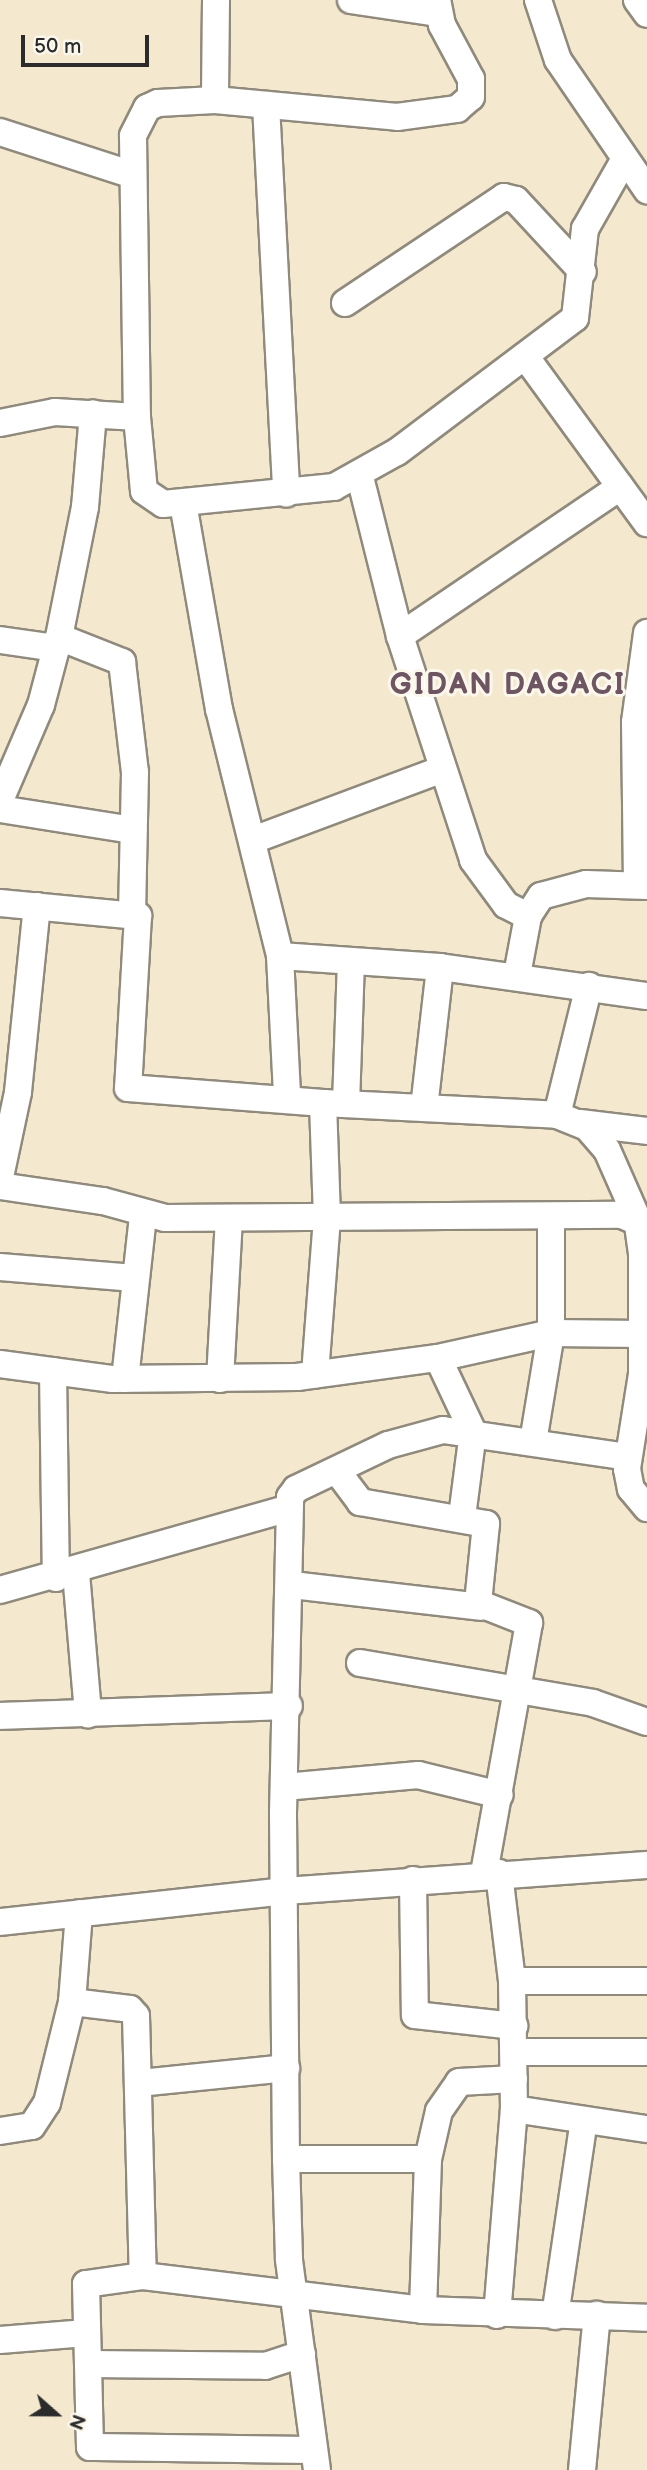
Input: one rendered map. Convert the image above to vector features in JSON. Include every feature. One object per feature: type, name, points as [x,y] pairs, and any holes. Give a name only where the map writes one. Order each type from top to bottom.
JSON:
[{"type":"street","points":[[215,100],[216,0]]},
{"type":"street","points":[[351,0],[437,6],[471,79],[471,97],[457,109],[397,117],[180,99],[147,108],[133,136],[130,174],[137,417],[144,491],[163,504],[286,493],[360,477],[575,318],[589,219],[639,179],[558,60],[538,0]]},
{"type":"street","points":[[637,0],[647,14]]},
{"type":"street","points":[[266,105],[286,493]]},
{"type":"street","points":[[0,132],[130,174]]},
{"type":"street","points":[[345,303],[504,197],[516,200],[583,272]]},
{"type":"street","points":[[525,356],[647,523]]},
{"type":"street","points":[[0,423],[93,413],[137,417]]},
{"type":"street","points":[[0,800],[41,705],[58,643],[85,507],[93,413]]},
{"type":"street","points":[[360,477],[400,636],[440,770],[473,860],[506,905],[528,916]]},
{"type":"street","points":[[400,636],[620,487]]},
{"type":"street","points":[[183,503],[219,709],[280,956],[287,1096]]},
{"type":"street","points":[[517,975],[528,916],[541,896],[557,888],[642,885],[635,722],[647,633]]},
{"type":"street","points":[[0,640],[58,643],[122,662],[135,772],[132,913],[140,922],[125,1085],[287,1096],[334,1104],[568,1119],[647,1131]]},
{"type":"street","points":[[253,840],[440,770]]},
{"type":"street","points":[[0,810],[133,830]]},
{"type":"street","points":[[0,903],[132,913]]},
{"type":"street","points":[[0,1177],[12,1042],[37,906]]},
{"type":"street","points":[[280,956],[517,975],[647,996]]},
{"type":"street","points":[[315,1375],[334,1104],[351,961]]},
{"type":"street","points":[[424,1108],[440,967]]},
{"type":"street","points":[[568,1119],[589,986]]},
{"type":"street","points":[[568,1119],[607,1150],[642,1222],[643,1334],[628,1457],[628,1481],[647,1508]]},
{"type":"street","points":[[0,1186],[103,1201],[143,1215],[229,1218],[551,1216],[642,1222]]},
{"type":"street","points":[[125,1379],[143,1215]]},
{"type":"street","points":[[533,1442],[551,1333],[551,1216]]},
{"type":"street","points":[[220,1379],[229,1218]]},
{"type":"street","points":[[0,1267],[135,1278]]},
{"type":"street","points":[[0,1364],[125,1379],[315,1375],[438,1358],[551,1333],[643,1334]]},
{"type":"street","points":[[438,1358],[473,1432],[462,1517]]},
{"type":"street","points":[[52,1371],[66,1575],[88,1714]]},
{"type":"street","points":[[628,1457],[473,1432],[420,1434],[296,1489],[286,1509],[292,1585],[284,1787],[286,2159],[293,2295],[316,2460],[95,2450],[87,2443],[86,2284],[143,2276],[293,2295],[423,2310],[497,2315],[647,2318]]},
{"type":"street","points":[[337,1471],[360,1502],[462,1517],[487,1529],[481,1607]]},
{"type":"street","points":[[0,1590],[66,1575],[286,1509]]},
{"type":"street","points":[[292,1585],[481,1607],[529,1623],[521,1690],[500,1795],[491,1873],[512,1981],[514,2039],[514,2109],[497,2315]]},
{"type":"street","points":[[360,1663],[593,1703],[647,1722]]},
{"type":"street","points":[[0,1716],[289,1706]]},
{"type":"street","points":[[284,1787],[418,1775],[500,1795]]},
{"type":"street","points":[[0,1922],[284,1891],[491,1873],[647,1865]]},
{"type":"street","points":[[413,1880],[415,2015],[514,2039],[647,2052]]},
{"type":"street","points":[[0,2131],[32,2126],[41,2117],[72,2002],[79,1913]]},
{"type":"street","points":[[512,1981],[647,1981]]},
{"type":"street","points":[[72,2002],[134,2011],[139,2083],[143,2276]]},
{"type":"street","points":[[139,2083],[286,2067]]},
{"type":"street","points":[[423,2310],[428,2159],[439,2111],[459,2082],[514,2079]]},
{"type":"street","points":[[514,2109],[647,2129]]},
{"type":"street","points":[[555,2316],[584,2120]]},
{"type":"street","points":[[286,2159],[428,2159]]},
{"type":"street","points":[[582,2470],[597,2315]]},
{"type":"street","points":[[0,2340],[86,2333]]},
{"type":"street","points":[[88,2364],[265,2366],[302,2354]]},
{"type":"district","name":"GIDAN DAGACI","points":[[508,685]]}]
